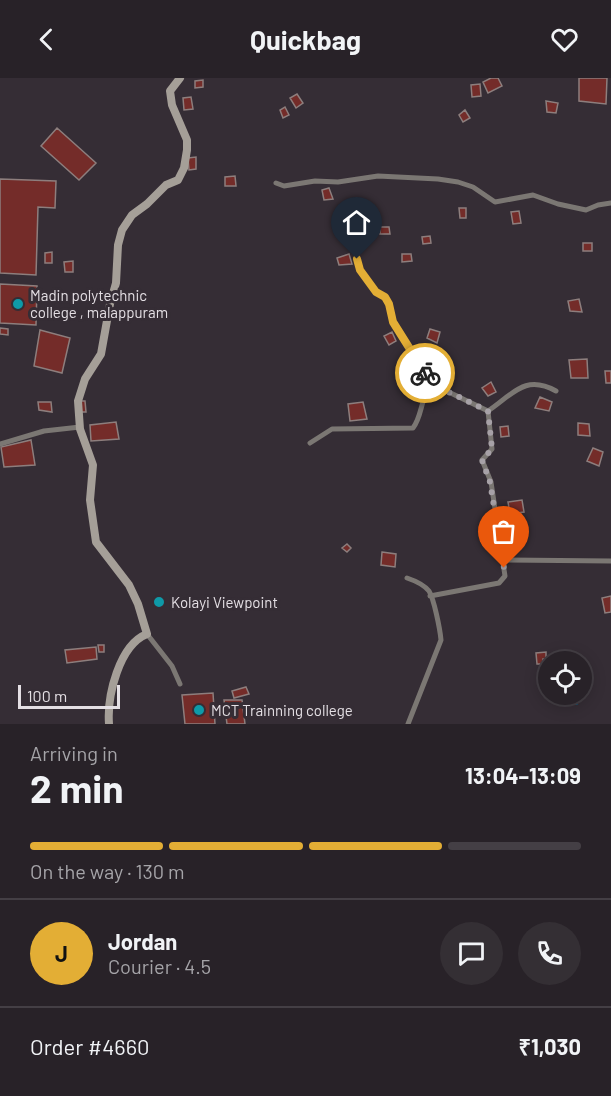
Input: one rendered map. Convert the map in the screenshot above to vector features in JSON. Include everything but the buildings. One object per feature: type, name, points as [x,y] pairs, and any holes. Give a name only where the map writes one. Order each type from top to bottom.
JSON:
[{"type":"street","points":[[180,78],[170,91],[172,105],[187,140],[184,168],[178,180],[166,185],[132,215],[122,230],[118,244],[116,283],[101,354],[85,379],[78,401],[80,427],[93,465],[90,500],[96,542],[129,585],[138,604],[147,634],[172,666],[180,684]]},
{"type":"street","points":[[276,183],[284,186],[378,176],[422,178],[458,182],[472,187],[495,202],[534,195],[558,204],[586,210],[611,203]]},
{"type":"street","points":[[357,259],[360,270],[376,292],[385,297],[393,322],[432,384],[488,411]]},
{"type":"street","points":[[310,443],[332,429],[413,428],[427,390],[432,384]]},
{"type":"street","points":[[488,411],[521,386],[543,384],[556,391]]},
{"type":"street","points":[[430,596],[499,583],[505,576],[490,482],[482,460],[492,449],[488,411]]},
{"type":"street","points":[[0,444],[44,431],[80,427]]},
{"type":"street","points":[[501,560],[611,561]]},
{"type":"street","points":[[407,578],[429,591],[441,640],[408,724]]},
{"type":"street","points":[[109,724],[110,701],[122,660],[139,637],[147,634]]},
{"type":"way so far","points":[[425,373],[432,384],[488,411],[493,442],[492,449],[482,460],[490,482],[504,568]]},
{"type":"place","name":"Madin polytechnic college , malappuram","points":[[18,304]]},
{"type":"place","name":"Kolayi Viewpoint","points":[[159,602]]},
{"type":"place","name":"MCT Trainning college","points":[[199,710]]},
{"type":"route","points":[[357,259],[360,270],[376,292],[385,297],[393,322],[425,373]]}]
